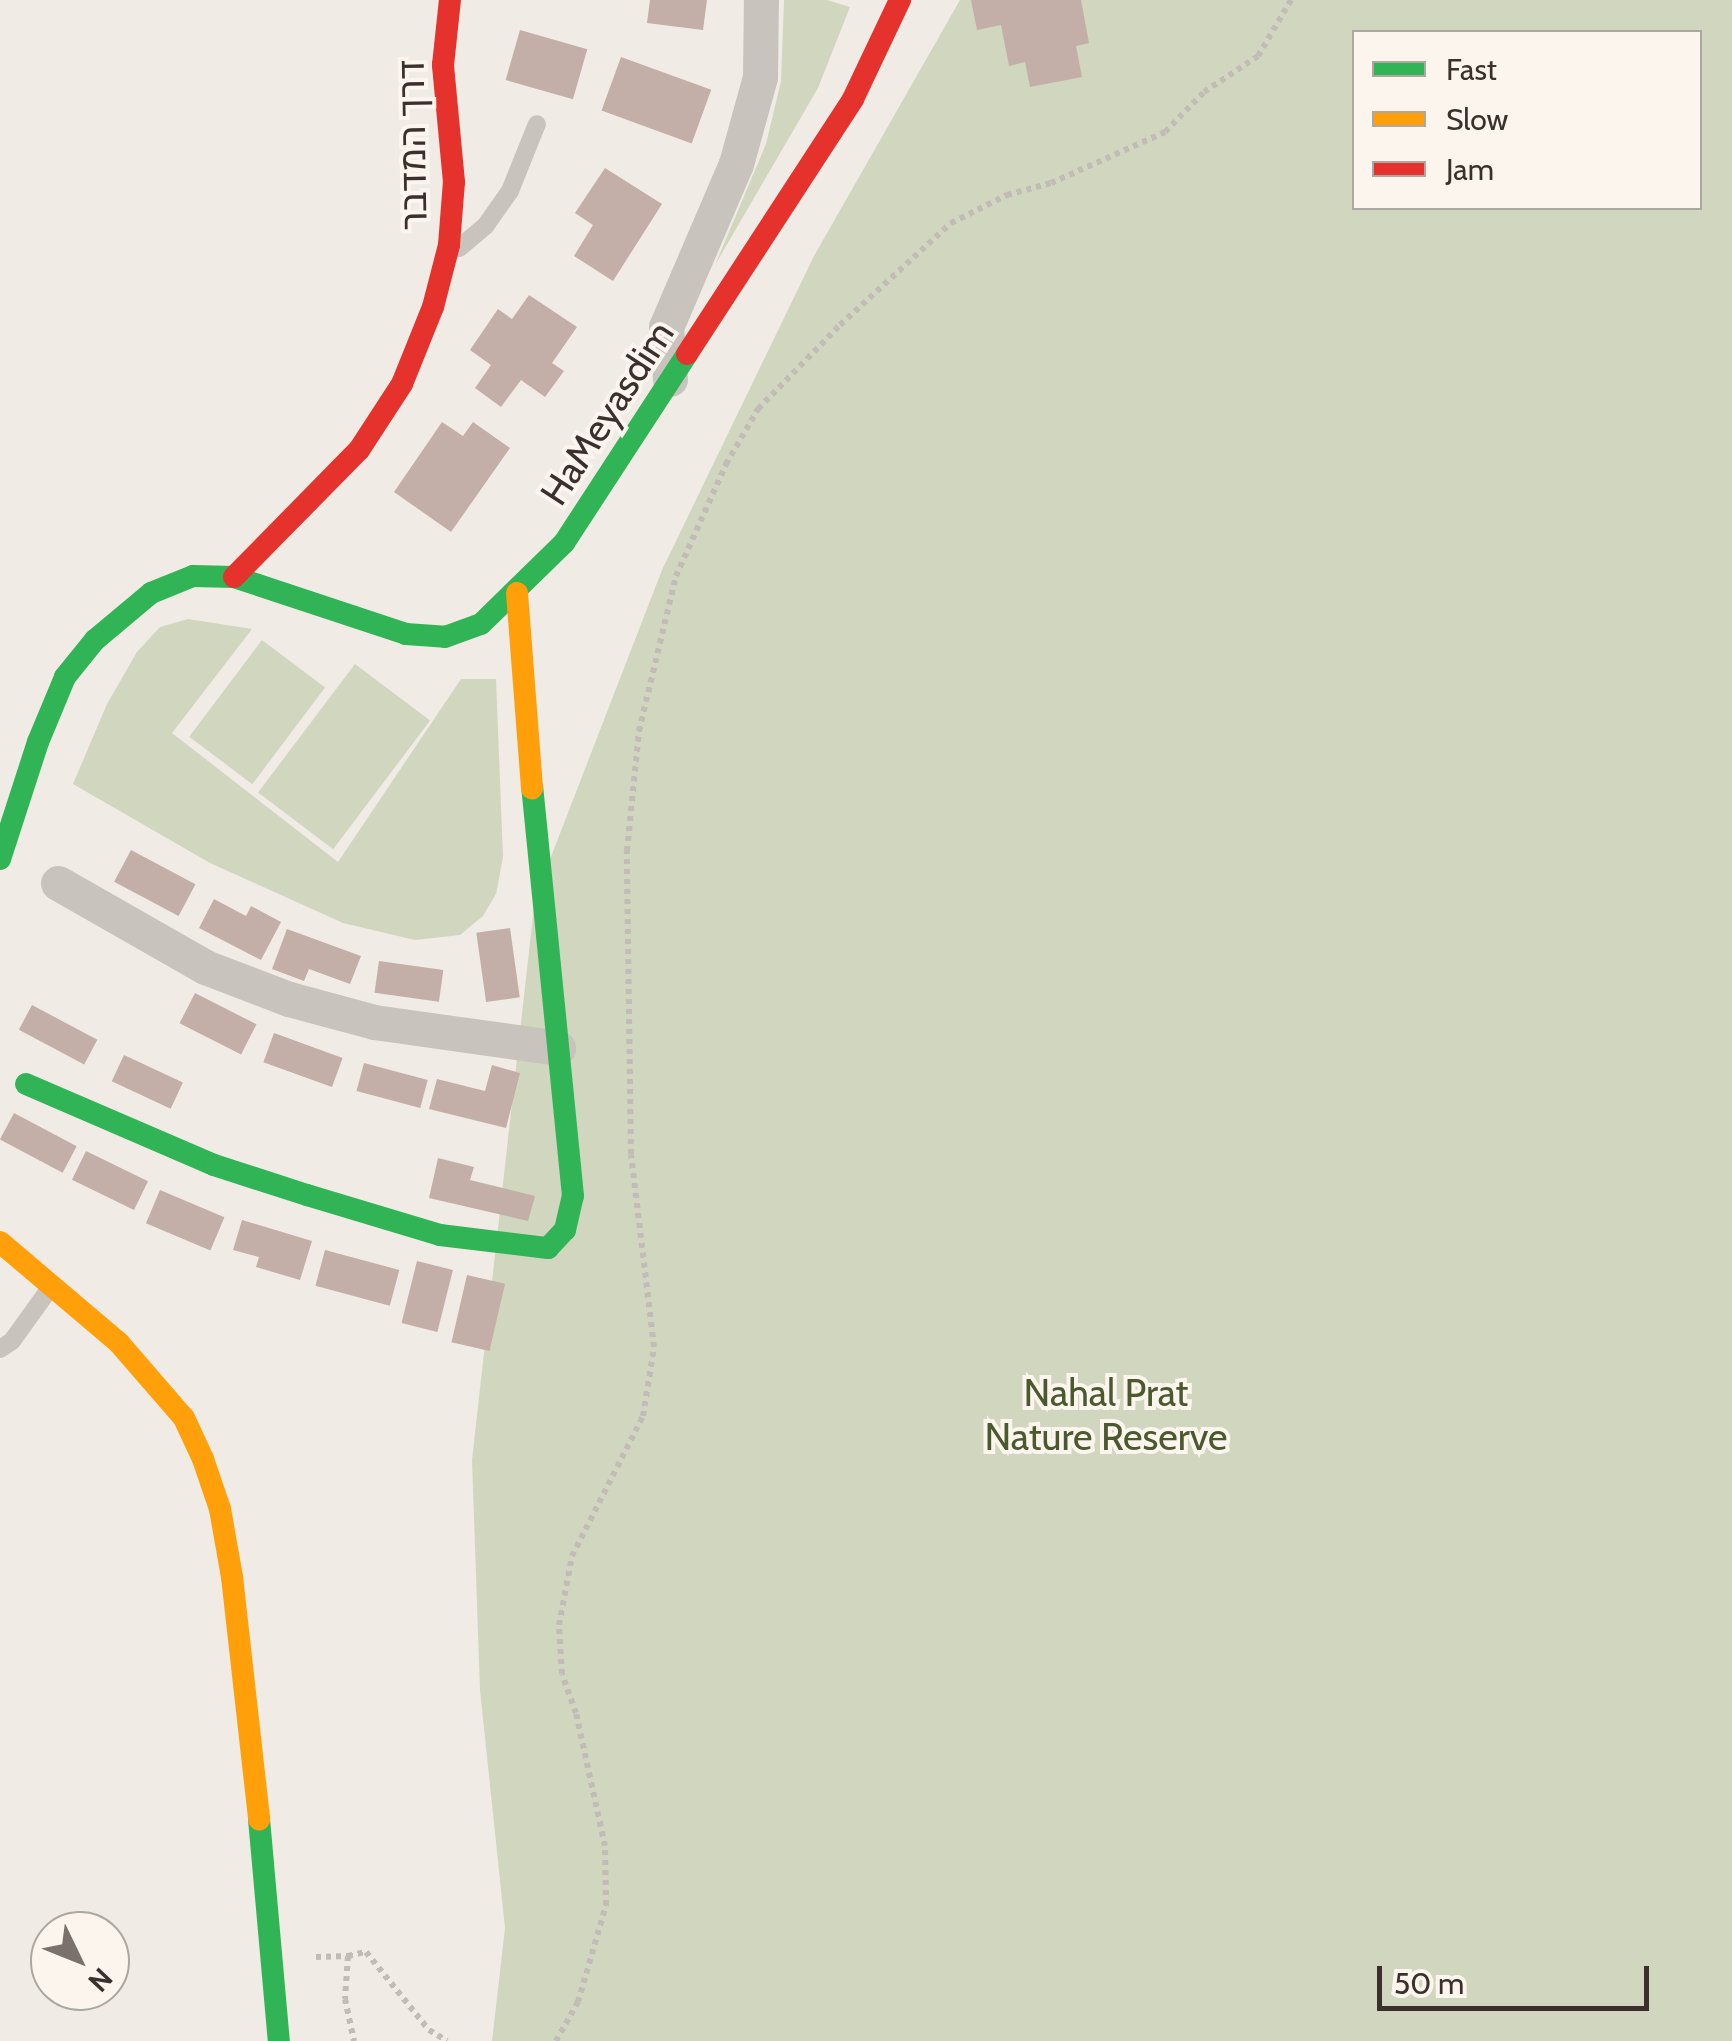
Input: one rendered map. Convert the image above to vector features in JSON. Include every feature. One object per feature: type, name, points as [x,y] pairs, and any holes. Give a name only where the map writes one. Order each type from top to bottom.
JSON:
[{"type":"street","name":"דרך המדבר","points":[[234,576],[360,450],[402,384],[433,306],[446,255],[454,182],[442,65],[450,0]]},
{"type":"street","points":[[670,379],[666,327],[736,164],[760,77],[761,0]]},
{"type":"street","name":"HaMeyasdim","points":[[234,576],[406,634],[445,637],[481,624],[517,593],[564,542],[853,98],[900,0]]},
{"type":"street","points":[[0,860],[38,742],[66,676],[85,652],[150,593],[193,576],[234,576]]},
{"type":"street","points":[[26,1084],[214,1165],[307,1195],[440,1235],[548,1248],[565,1230],[573,1196],[519,664],[517,593]]},
{"type":"street","points":[[58,882],[206,967],[289,999],[374,1022],[558,1048]]},
{"type":"street","points":[[0,1242],[118,1343],[184,1418],[220,1509],[232,1577],[274,1958],[278,2041]]},
{"type":"lane","points":[[446,255],[486,224],[510,192],[537,124]]},
{"type":"lane","points":[[0,1349],[12,1341],[52,1286]]},
{"type":"path","points":[[556,2041],[578,2002],[606,1905],[605,1846],[576,1713],[562,1674],[559,1625],[572,1556],[643,1416],[654,1346],[631,1154],[627,851],[639,731],[656,643],[676,576],[726,464],[758,409],[840,325],[951,223],[1165,132],[1204,92],[1258,56],[1291,0]]},
{"type":"path","points":[[274,1958],[366,1952],[429,2030],[448,2041]]},
{"type":"path","points":[[348,1956],[345,1999],[354,2041]]},
{"type":"green space","points":[[784,0],[827,0],[850,7],[818,88],[715,265],[766,144],[781,81]]},
{"type":"green space","name":"Nahal Prat Nature Reserve","points":[[960,0],[1732,0],[1732,2041],[492,2041],[505,1928],[480,1690],[472,1460],[535,898],[662,570],[814,256]]},
{"type":"green space","points":[[188,619],[252,629],[172,733],[338,862],[461,679],[496,679],[503,857],[496,894],[483,916],[460,935],[415,940],[343,923],[210,863],[73,784],[107,704],[137,652],[160,627]]},
{"type":"green space","points":[[262,640],[325,688],[252,784],[189,737]]},
{"type":"green space","points":[[355,664],[430,721],[333,849],[258,793]]},
{"type":"building","points":[[650,0],[707,0],[703,30],[647,23]]},
{"type":"building","points":[[971,0],[1081,0],[1089,43],[1076,46],[1082,77],[1030,87],[1025,62],[1009,66],[1001,25],[977,30]]},
{"type":"building","points":[[520,30],[587,49],[573,99],[506,80]]},
{"type":"building","points":[[621,57],[711,90],[692,143],[602,111]]},
{"type":"building","points":[[605,168],[662,204],[613,281],[574,256],[593,225],[575,213]]},
{"type":"building","points":[[529,295],[577,327],[552,363],[564,371],[545,397],[521,380],[501,407],[475,388],[491,365],[470,350],[498,309],[512,319]]},
{"type":"building","points":[[442,422],[463,436],[473,422],[510,448],[451,532],[394,492]]},
{"type":"building","points":[[131,850],[195,884],[179,916],[114,882]]},
{"type":"building","points":[[214,899],[246,916],[251,906],[281,922],[261,960],[199,928]]},
{"type":"building","points":[[510,928],[520,997],[486,1002],[476,933]]},
{"type":"building","points":[[287,929],[361,956],[350,984],[309,969],[304,981],[272,969]]},
{"type":"building","points":[[379,961],[443,970],[439,1002],[375,993]]},
{"type":"building","points":[[195,993],[256,1024],[241,1055],[180,1023]]},
{"type":"building","points":[[32,1005],[97,1040],[84,1064],[19,1030]]},
{"type":"building","points":[[274,1033],[343,1058],[332,1087],[263,1062]]},
{"type":"building","points":[[124,1055],[183,1082],[171,1109],[112,1081]]},
{"type":"building","points":[[364,1063],[428,1080],[420,1108],[356,1091]]},
{"type":"building","points":[[492,1065],[520,1073],[506,1128],[429,1109],[437,1079],[485,1091]]},
{"type":"building","points":[[14,1113],[77,1146],[63,1173],[0,1140]]},
{"type":"building","points":[[86,1151],[148,1181],[134,1210],[72,1180]]},
{"type":"building","points":[[438,1158],[474,1167],[470,1180],[535,1196],[528,1221],[429,1198]]},
{"type":"building","points":[[160,1190],[224,1217],[210,1250],[146,1223]]},
{"type":"building","points":[[242,1220],[312,1241],[300,1280],[256,1267],[259,1257],[233,1250]]},
{"type":"building","points":[[325,1250],[399,1270],[390,1306],[315,1286]]},
{"type":"building","points":[[417,1261],[453,1270],[437,1332],[402,1323]]},
{"type":"building","points":[[467,1275],[505,1284],[489,1351],[451,1342]]},
{"type":"traffic: fast","points":[[0,859],[38,742],[65,677],[95,640],[151,593],[193,576],[234,577],[406,634],[445,637],[481,624],[564,543],[687,354]]},
{"type":"traffic: fast","points":[[26,1084],[214,1165],[307,1195],[440,1235],[548,1248],[565,1230],[573,1196],[532,788]]},
{"type":"traffic: fast","points":[[259,1819],[279,2041]]},
{"type":"traffic: slow","points":[[517,593],[532,788]]},
{"type":"traffic: slow","points":[[0,1242],[119,1343],[184,1418],[203,1459],[220,1509],[232,1577],[259,1819]]},
{"type":"traffic: jam","points":[[234,577],[359,450],[402,384],[433,307],[449,245],[454,182],[443,65],[450,0]]},
{"type":"traffic: jam","points":[[687,354],[853,99],[900,0]]}]
